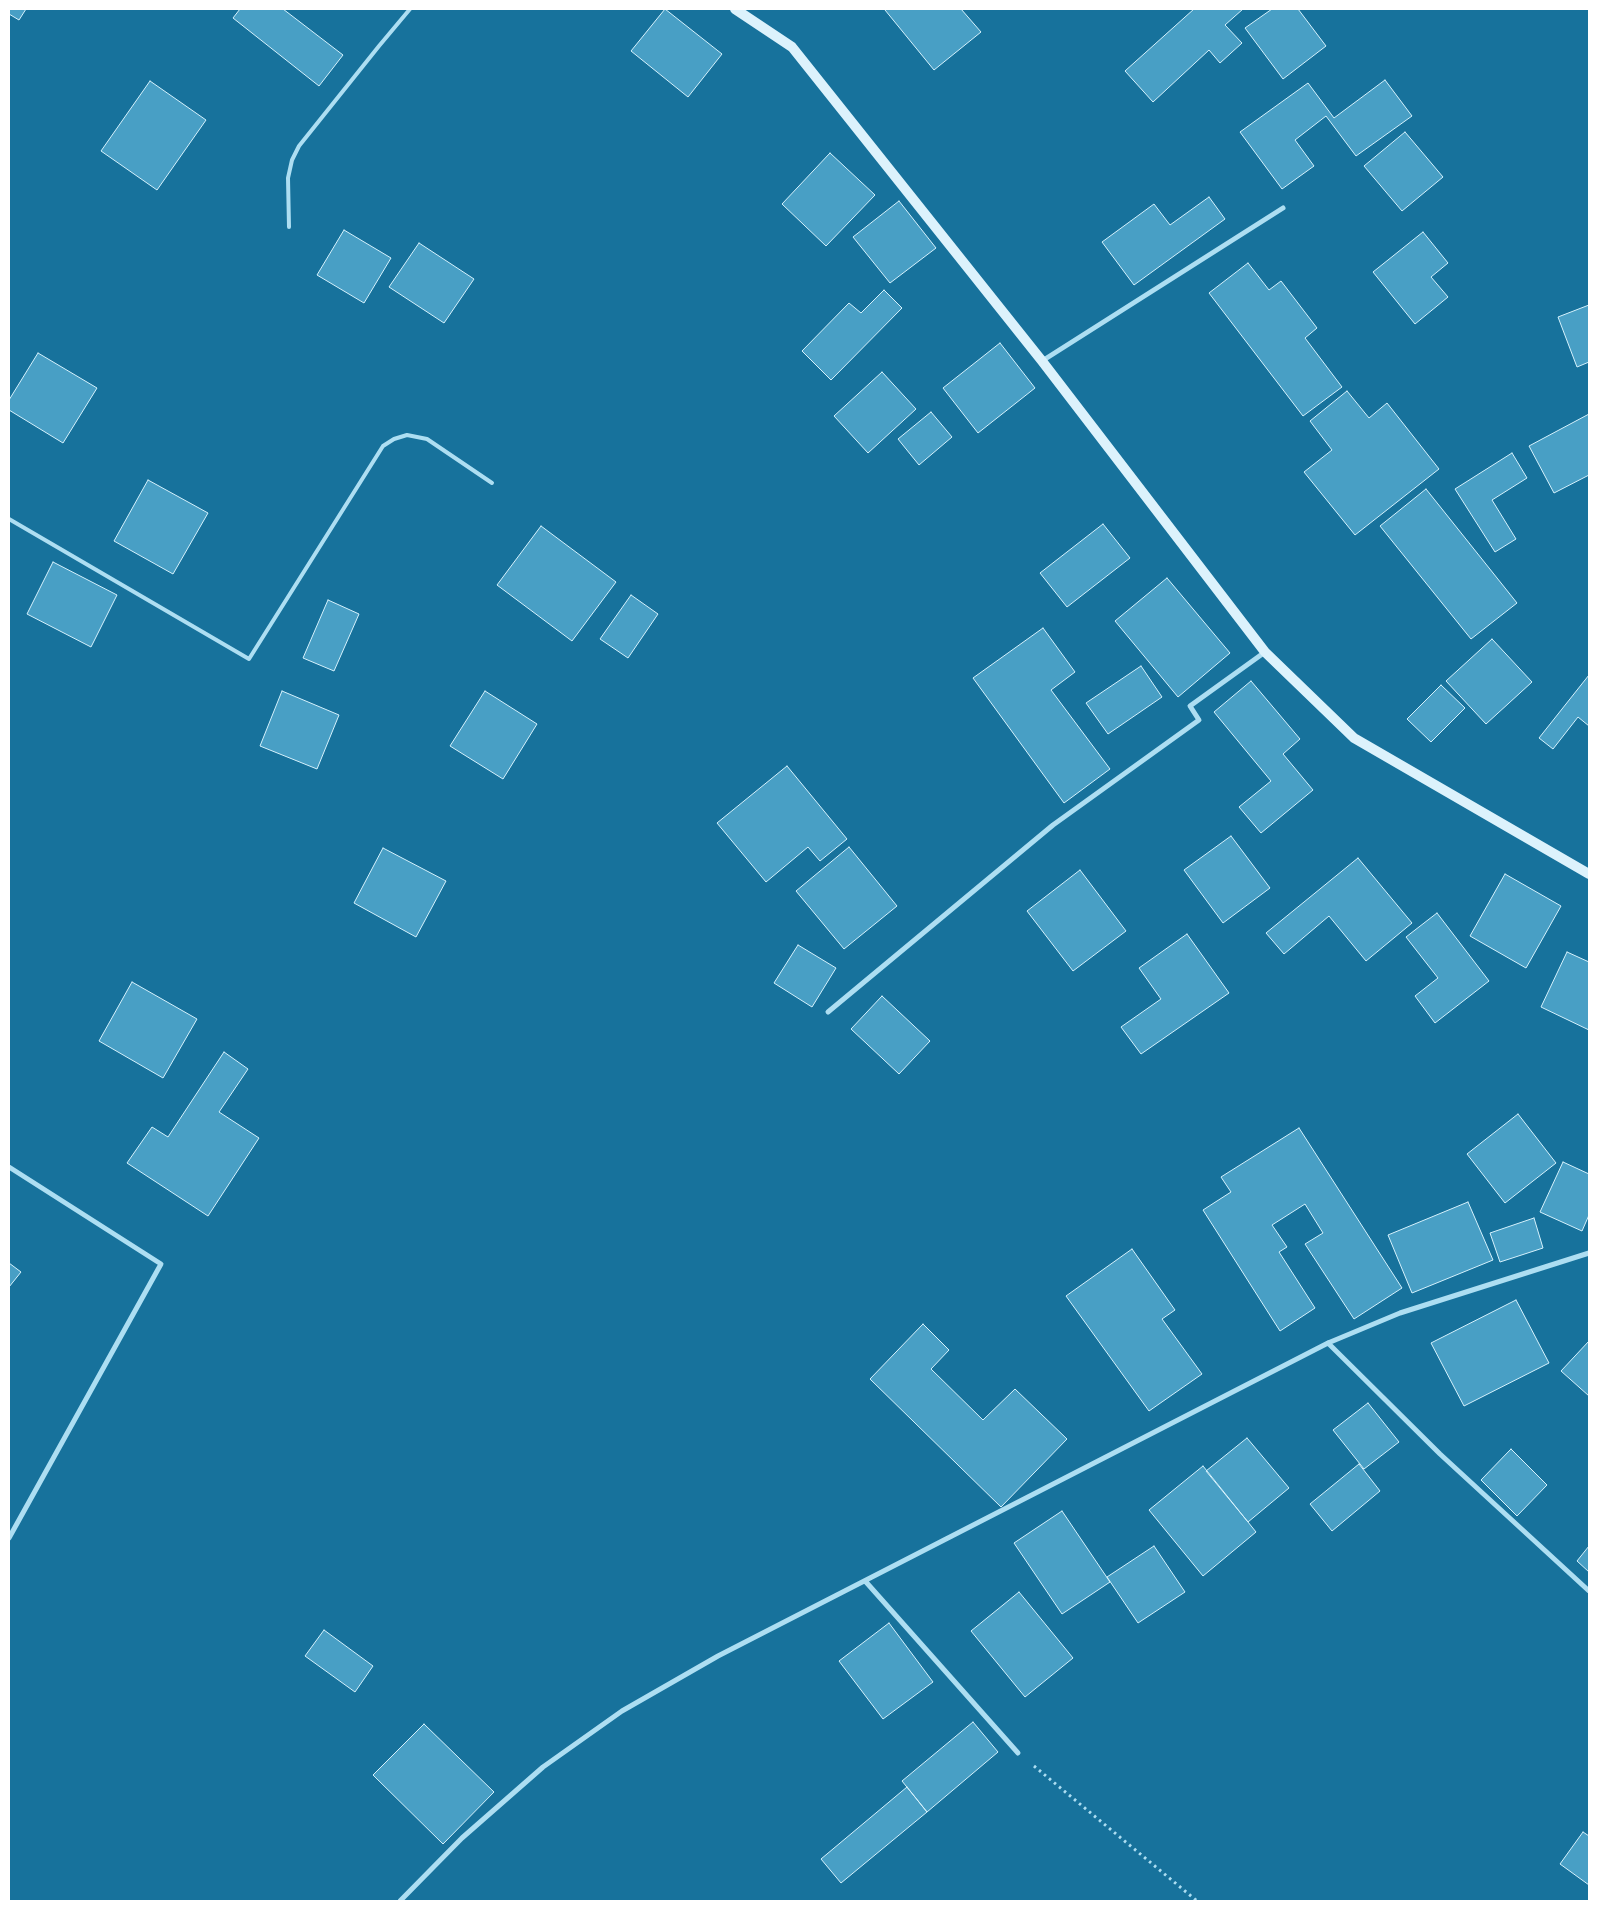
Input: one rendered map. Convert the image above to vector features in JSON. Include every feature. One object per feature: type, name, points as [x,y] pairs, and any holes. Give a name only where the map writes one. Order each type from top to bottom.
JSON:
[{"type":"street","points":[[741,10],[792,47],[1042,361],[1264,652],[1354,738],[1589,874]]},
{"type":"street","points":[[1042,361],[1283,208]]},
{"type":"street","points":[[828,1012],[1053,825],[1199,720],[1190,706],[1264,652]]},
{"type":"street","points":[[9,1167],[161,1264],[9,1538]]},
{"type":"street","points":[[400,1901],[462,1838],[543,1766],[622,1710],[718,1656],[866,1582],[1328,1343],[1400,1313],[1589,1253]]},
{"type":"street","points":[[1328,1343],[1440,1454],[1589,1591]]},
{"type":"street","points":[[9,1522],[15,1526]]},
{"type":"street","points":[[866,1582],[1018,1753]]},
{"type":"lane","points":[[289,227],[288,178],[292,160],[298,146],[410,9]]},
{"type":"lane","points":[[9,519],[249,658],[383,446],[394,439],[407,435],[427,439],[492,482]]},
{"type":"path","points":[[1018,1753],[1197,1901]]},
{"type":"building","points":[[9,9],[26,9],[19,20],[9,14]]},
{"type":"building","points":[[240,9],[283,9],[343,55],[319,86],[233,18]]},
{"type":"building","points":[[665,9],[722,54],[688,97],[631,51]]},
{"type":"building","points":[[961,9],[981,32],[934,70],[885,10]]},
{"type":"building","points":[[1194,9],[1243,9],[1225,25],[1242,43],[1220,63],[1209,50],[1153,102],[1125,71]]},
{"type":"building","points":[[1272,9],[1298,9],[1326,46],[1283,79],[1245,28]]},
{"type":"building","points":[[1385,80],[1412,116],[1356,156],[1326,116],[1295,140],[1314,166],[1282,189],[1240,132],[1308,83],[1334,118]]},
{"type":"building","points":[[150,81],[206,120],[157,190],[101,151]]},
{"type":"building","points":[[1405,132],[1443,177],[1402,211],[1364,166]]},
{"type":"building","points":[[830,153],[875,195],[826,246],[782,204]]},
{"type":"building","points":[[1209,197],[1225,219],[1134,285],[1102,242],[1154,204],[1170,225]]},
{"type":"building","points":[[899,201],[936,248],[890,283],[853,237]]},
{"type":"building","points":[[344,230],[391,258],[364,303],[317,275]]},
{"type":"building","points":[[1423,232],[1448,263],[1431,277],[1448,297],[1415,324],[1373,272]]},
{"type":"building","points":[[419,243],[474,279],[444,323],[389,287]]},
{"type":"building","points":[[1248,263],[1269,290],[1281,281],[1317,328],[1305,338],[1342,387],[1303,416],[1209,293]]},
{"type":"building","points":[[884,290],[902,308],[831,380],[802,351],[849,303],[861,313]]},
{"type":"building","points":[[1589,305],[1589,362],[1577,367],[1558,317]]},
{"type":"building","points":[[1000,343],[1035,388],[978,433],[943,388]]},
{"type":"building","points":[[38,353],[97,388],[63,443],[9,410],[9,400]]},
{"type":"building","points":[[882,372],[916,409],[868,453],[834,416]]},
{"type":"building","points":[[1347,391],[1369,418],[1387,403],[1439,469],[1355,535],[1304,472],[1332,450],[1310,421]]},
{"type":"building","points":[[931,412],[952,437],[919,465],[898,439]]},
{"type":"building","points":[[1589,414],[1589,475],[1554,493],[1529,446]]},
{"type":"building","points":[[1512,453],[1527,478],[1492,500],[1516,539],[1495,552],[1455,489]]},
{"type":"building","points":[[148,480],[208,513],[173,574],[114,541]]},
{"type":"building","points":[[1426,489],[1517,603],[1471,639],[1380,526]]},
{"type":"building","points":[[1103,524],[1130,558],[1067,607],[1040,573]]},
{"type":"building","points":[[541,526],[616,582],[572,641],[497,585]]},
{"type":"building","points":[[53,562],[117,595],[91,647],[27,614]]},
{"type":"building","points":[[1167,578],[1230,653],[1178,697],[1115,621]]},
{"type":"building","points":[[631,595],[658,614],[628,658],[600,639]]},
{"type":"building","points":[[328,600],[359,614],[334,671],[303,658]]},
{"type":"building","points":[[1043,628],[1075,672],[1051,690],[1110,769],[1064,803],[973,678]]},
{"type":"building","points":[[1492,639],[1532,682],[1486,724],[1446,681]]},
{"type":"building","points":[[1141,666],[1162,697],[1108,734],[1086,703]]},
{"type":"building","points":[[1589,675],[1589,726],[1578,717],[1553,749],[1539,738]]},
{"type":"building","points":[[1251,681],[1300,739],[1283,754],[1313,790],[1261,833],[1239,807],[1271,781],[1214,712]]},
{"type":"building","points":[[1441,685],[1465,708],[1431,742],[1407,719]]},
{"type":"building","points":[[282,691],[339,715],[317,769],[260,746]]},
{"type":"building","points":[[485,691],[537,724],[503,779],[450,746]]},
{"type":"building","points":[[787,766],[847,839],[820,861],[808,847],[766,882],[717,823]]},
{"type":"building","points":[[1231,836],[1270,888],[1223,923],[1184,870]]},
{"type":"building","points":[[849,847],[897,906],[844,949],[796,891]]},
{"type":"building","points":[[383,848],[446,881],[416,937],[354,903]]},
{"type":"building","points":[[1358,858],[1412,923],[1366,961],[1329,916],[1284,954],[1266,933]]},
{"type":"building","points":[[1080,870],[1126,931],[1073,971],[1027,911]]},
{"type":"building","points":[[1505,874],[1561,906],[1526,968],[1470,936]]},
{"type":"building","points":[[1437,913],[1489,981],[1435,1023],[1415,996],[1438,978],[1406,937]]},
{"type":"building","points":[[1187,934],[1229,993],[1141,1054],[1121,1027],[1161,999],[1139,968]]},
{"type":"building","points":[[798,945],[836,968],[812,1007],[774,983]]},
{"type":"building","points":[[1567,952],[1589,962],[1589,1030],[1541,1007]]},
{"type":"building","points":[[132,982],[197,1019],[163,1078],[99,1041]]},
{"type":"building","points":[[882,996],[930,1041],[899,1074],[851,1029]]},
{"type":"building","points":[[224,1052],[248,1069],[219,1112],[259,1138],[208,1216],[127,1163],[152,1127],[168,1137]]},
{"type":"building","points":[[1518,1114],[1556,1163],[1505,1203],[1467,1154]]},
{"type":"building","points":[[1299,1128],[1402,1288],[1354,1319],[1305,1244],[1323,1233],[1305,1204],[1272,1225],[1287,1247],[1279,1252],[1315,1308],[1280,1331],[1203,1210],[1231,1192],[1221,1177]]},
{"type":"building","points":[[1563,1162],[1589,1174],[1589,1215],[1582,1231],[1540,1212]]},
{"type":"building","points":[[1468,1202],[1493,1260],[1412,1293],[1388,1235]]},
{"type":"building","points":[[1534,1218],[1543,1248],[1500,1262],[1490,1233]]},
{"type":"building","points":[[1132,1249],[1175,1310],[1162,1319],[1202,1374],[1149,1411],[1066,1296]]},
{"type":"building","points":[[9,1263],[21,1272],[9,1287]]},
{"type":"building","points":[[1516,1300],[1549,1363],[1464,1406],[1431,1343]]},
{"type":"building","points":[[923,1324],[949,1350],[931,1369],[983,1420],[1015,1389],[1067,1439],[1001,1507],[870,1379]]},
{"type":"building","points":[[1589,1341],[1589,1396],[1561,1371]]},
{"type":"building","points":[[1368,1403],[1399,1442],[1364,1469],[1333,1430]]},
{"type":"building","points":[[1247,1438],[1289,1488],[1248,1522],[1206,1471]]},
{"type":"building","points":[[1511,1449],[1547,1485],[1517,1516],[1481,1480]]},
{"type":"building","points":[[1359,1464],[1380,1491],[1332,1531],[1310,1504]]},
{"type":"building","points":[[1203,1466],[1256,1532],[1203,1576],[1149,1510]]},
{"type":"building","points":[[1062,1511],[1110,1582],[1062,1614],[1014,1543]]},
{"type":"building","points":[[1154,1546],[1185,1592],[1138,1623],[1107,1577]]},
{"type":"building","points":[[1589,1546],[1589,1572],[1577,1561]]},
{"type":"building","points":[[1019,1592],[1073,1658],[1025,1697],[971,1631]]},
{"type":"building","points":[[889,1623],[933,1682],[883,1719],[839,1661]]},
{"type":"building","points":[[324,1630],[373,1666],[355,1692],[305,1656]]},
{"type":"building","points":[[973,1722],[998,1752],[927,1812],[902,1781]]},
{"type":"building","points":[[424,1724],[494,1792],[443,1844],[373,1775]]},
{"type":"building","points":[[907,1787],[927,1812],[841,1883],[821,1859]]},
{"type":"building","points":[[1583,1832],[1589,1836],[1589,1885],[1560,1864]]}]
